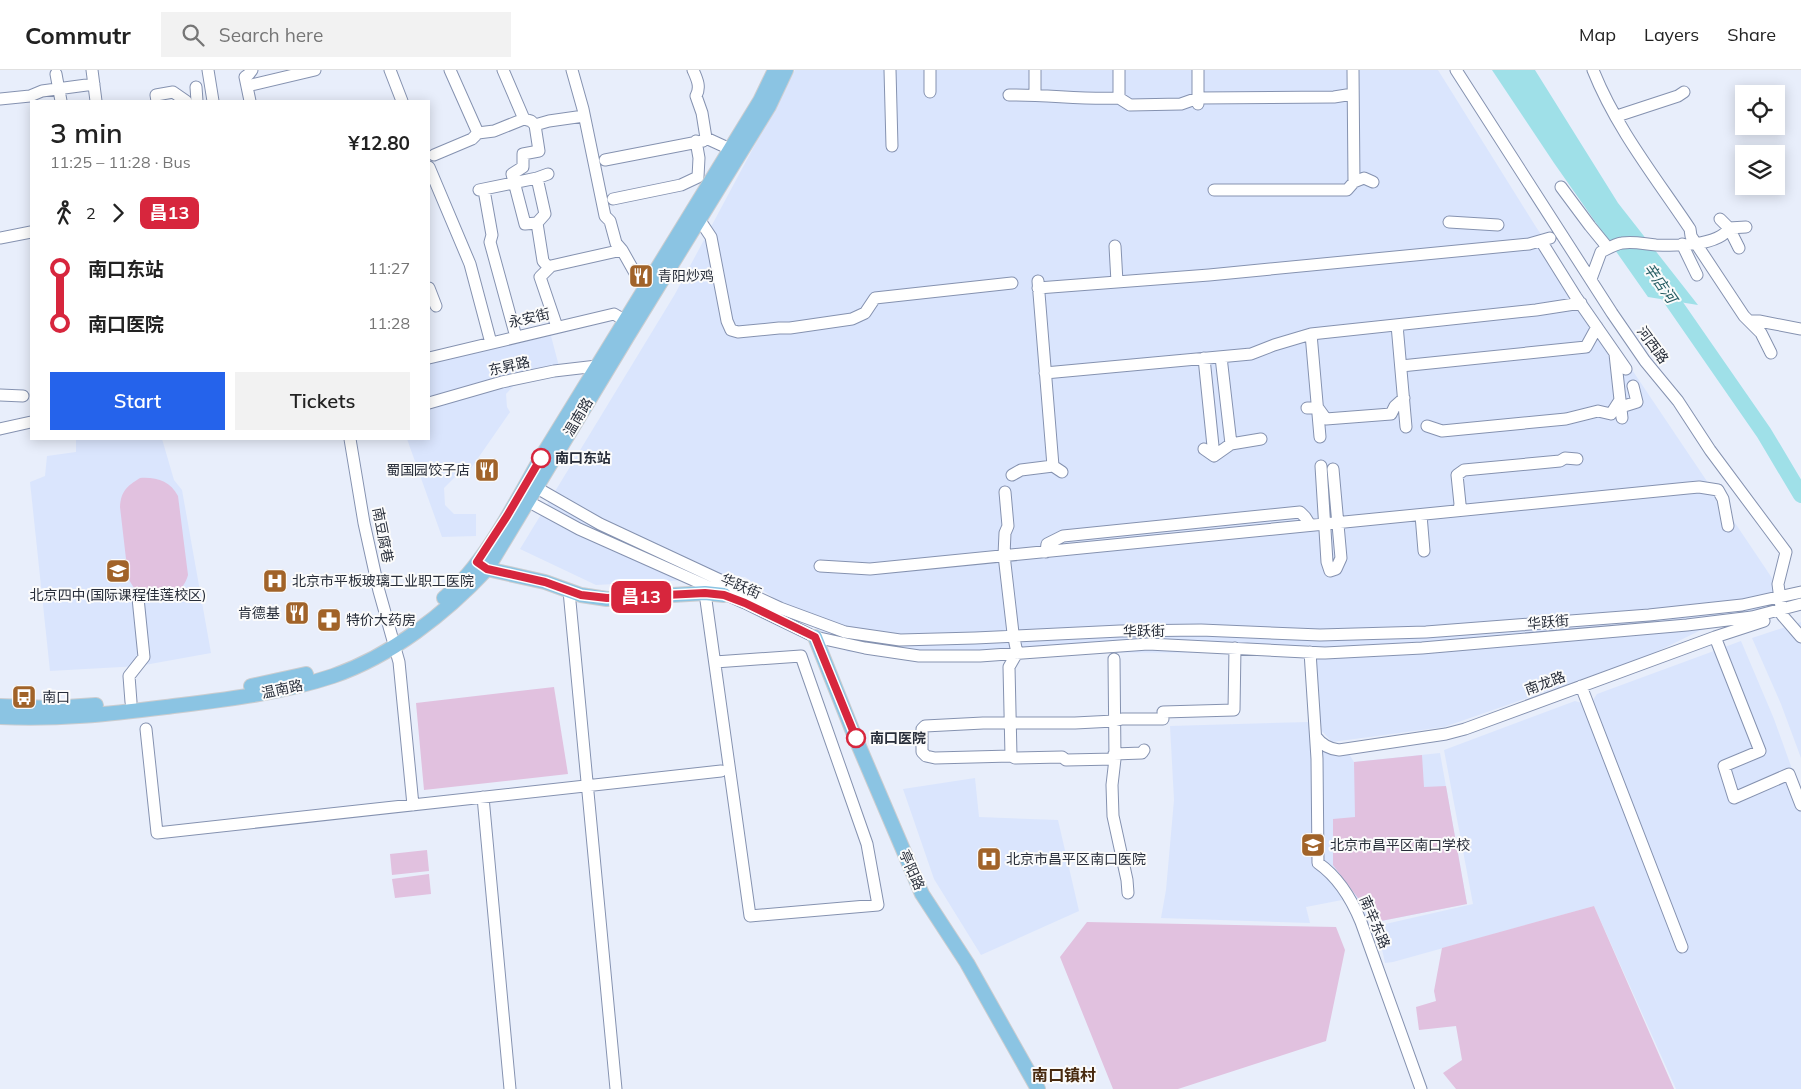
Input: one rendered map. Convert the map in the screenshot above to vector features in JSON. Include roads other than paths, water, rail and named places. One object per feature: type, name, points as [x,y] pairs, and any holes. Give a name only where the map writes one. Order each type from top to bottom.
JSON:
[{"type":"main road","name":"温南路","points":[[0,717],[65,718],[195,704],[261,694],[334,676],[376,656],[482,566],[629,323],[644,289],[760,101],[775,70]]},
{"type":"main road","name":"温南路","points":[[531,485],[598,366],[699,219],[769,106],[786,70]]},
{"type":"main road","points":[[482,566],[545,582],[581,595],[607,598],[705,593],[724,595]]},
{"type":"main road","name":"亭阳路","points":[[815,637],[922,894],[967,963],[1038,1089]]},
{"type":"main road","name":"温南路","points":[[0,706],[52,708],[131,702],[242,688],[291,678],[331,667],[372,648],[393,641]]},
{"type":"street","points":[[92,70],[96,100]]},
{"type":"street","points":[[208,70],[212,100]]},
{"type":"street","points":[[250,100],[245,77],[252,70]]},
{"type":"street","points":[[247,86],[315,70]]},
{"type":"street","points":[[390,70],[402,100]]},
{"type":"street","points":[[450,70],[478,133]]},
{"type":"street","points":[[503,70],[529,122],[539,151],[523,154],[523,167],[512,174],[514,182],[524,224],[537,224],[546,214],[542,176],[514,182],[481,190],[492,235],[490,242],[516,337]]},
{"type":"street","points":[[572,70],[584,116],[605,216],[610,221],[616,243],[644,289]]},
{"type":"street","points":[[613,199],[685,188],[698,177],[702,113],[696,96],[699,91],[693,70]]},
{"type":"street","points":[[890,70],[892,146]]},
{"type":"street","points":[[930,70],[930,92]]},
{"type":"street","points":[[1035,70],[1035,94]]},
{"type":"street","points":[[1119,70],[1119,98]]},
{"type":"street","points":[[1198,70],[1198,102]]},
{"type":"street","points":[[1353,70],[1354,182]]},
{"type":"street","name":"河西路","points":[[1456,70],[1590,280],[1645,361],[1678,401],[1710,450],[1786,552],[1778,584],[1781,612]]},
{"type":"street","points":[[1594,70],[1605,99],[1632,143],[1744,316],[1761,333],[1771,353]]},
{"type":"street","points":[[56,74],[60,96]]},
{"type":"street","points":[[0,99],[30,96],[42,91],[60,96],[94,84]]},
{"type":"street","points":[[196,87],[198,100]]},
{"type":"street","points":[[156,100],[156,94],[173,92],[185,100]]},
{"type":"street","points":[[1617,116],[1678,96],[1684,92]]},
{"type":"street","points":[[1009,95],[1035,94],[1090,99],[1119,98],[1130,106],[1334,97],[1353,94]]},
{"type":"street","points":[[434,156],[472,139],[478,133],[529,122],[584,116]]},
{"type":"street","points":[[605,160],[701,139],[730,149]]},
{"type":"street","points":[[430,169],[470,264],[492,343]]},
{"type":"street","points":[[1214,190],[1347,190],[1354,182],[1364,178],[1374,182]]},
{"type":"street","points":[[1561,187],[1608,248]]},
{"type":"street","points":[[699,219],[711,237],[727,321],[731,330],[738,332],[790,328],[852,319],[865,313],[876,298],[1012,283]]},
{"type":"street","points":[[1720,219],[1729,228],[1739,248]]},
{"type":"street","points":[[1449,222],[1498,225]]},
{"type":"street","points":[[537,224],[544,261],[549,268]]},
{"type":"street","points":[[1729,228],[1746,227]]},
{"type":"street","points":[[1590,280],[1601,252],[1620,243],[1633,242],[1656,245],[1696,243],[1714,240],[1727,232],[1729,228]]},
{"type":"street","points":[[0,238],[30,232]]},
{"type":"street","points":[[1012,475],[1021,470],[1058,469],[1045,373],[1038,285],[1117,282],[1369,260],[1529,244],[1545,240],[1581,304],[1626,369]]},
{"type":"street","points":[[1682,244],[1697,275]]},
{"type":"street","points":[[1115,246],[1117,282]]},
{"type":"street","points":[[557,327],[540,277],[551,266],[622,250]]},
{"type":"street","points":[[430,291],[436,306]]},
{"type":"street","points":[[1045,373],[1251,354],[1311,334],[1581,304]]},
{"type":"street","name":"永安街","points":[[430,358],[614,314],[629,323]]},
{"type":"street","points":[[1749,321],[1759,321],[1801,329]]},
{"type":"street","points":[[1397,325],[1406,427]]},
{"type":"street","points":[[1401,366],[1586,347],[1597,327]]},
{"type":"street","points":[[1311,334],[1313,408],[1320,437]]},
{"type":"street","points":[[1615,352],[1621,408]]},
{"type":"street","points":[[1221,356],[1231,444]]},
{"type":"street","points":[[1204,358],[1214,456]]},
{"type":"street","name":"东昇路","points":[[430,403],[502,382],[554,371],[598,366]]},
{"type":"street","points":[[1427,426],[1442,431],[1566,418],[1598,411],[1611,414],[1637,402],[1633,386]]},
{"type":"street","points":[[0,395],[22,396]]},
{"type":"street","points":[[1313,408],[1326,419],[1391,414],[1395,406],[1404,398]]},
{"type":"street","points":[[0,429],[30,422]]},
{"type":"street","points":[[1214,456],[1231,444],[1261,438]]},
{"type":"street","name":"南豆腐巷","points":[[350,440],[364,523],[379,591],[399,662],[413,805]]},
{"type":"street","points":[[1204,449],[1214,456]]},
{"type":"street","points":[[1459,510],[1457,475],[1464,470],[1560,461],[1565,458],[1577,459]]},
{"type":"street","points":[[1321,466],[1327,562],[1330,571],[1336,569],[1340,558],[1333,469]]},
{"type":"street","name":"华跃街","points":[[531,485],[600,524],[780,608],[846,632],[900,640],[1120,630],[1201,630],[1320,635],[1426,632],[1649,616],[1742,605],[1801,592]]},
{"type":"street","points":[[820,566],[870,569],[1699,487],[1718,490],[1734,515]]},
{"type":"street","points":[[1005,492],[1008,526],[1005,533],[1004,555],[1017,653],[1009,667],[1011,756]]},
{"type":"street","name":"华跃街","points":[[523,498],[579,529],[745,603],[815,637],[865,648],[919,656],[980,656],[1148,644],[1325,653],[1422,648],[1687,625],[1781,612],[1801,604]]},
{"type":"street","points":[[1723,499],[1728,526]]},
{"type":"street","points":[[1420,515],[1424,551]]},
{"type":"street","points":[[569,591],[616,1089]]},
{"type":"street","points":[[705,593],[750,916],[878,905],[867,844],[801,656],[715,662]]},
{"type":"street","points":[[131,702],[129,676],[144,657],[138,598]]},
{"type":"street","points":[[1781,612],[1801,637]]},
{"type":"street","name":"南龙路","points":[[1316,737],[1324,745],[1339,750],[1446,734],[1465,729],[1781,612]]},
{"type":"street","points":[[1715,636],[1760,751],[1724,766],[1734,798],[1790,774],[1801,805]]},
{"type":"street","points":[[1144,750],[1142,753],[1114,757],[1066,760],[1062,757],[1015,758],[1011,756],[935,758],[926,756],[922,752],[922,729],[925,726],[1114,721],[1234,710],[1235,648]]},
{"type":"street","name":"南辛东路","points":[[1310,652],[1316,737],[1318,864],[1325,868],[1352,901],[1421,1089]]},
{"type":"street","points":[[1114,659],[1113,816],[1127,880],[1128,893]]},
{"type":"street","points":[[1581,686],[1682,947]]},
{"type":"street","points":[[146,729],[157,833],[721,771]]},
{"type":"street","points":[[483,797],[510,1089]]},
{"type":"water","points":[[1492,70],[1535,70],[1618,203],[1698,305],[1648,297],[1554,163]]},
{"type":"waterway","name":"辛店河","points":[[1660,283],[1764,433],[1801,495]]},
{"type":"place","name":"青阳炒鸡","points":[[641,276]]},
{"type":"place","name":"南口东站","points":[[541,458]]},
{"type":"place","name":"蜀国园饺子店","points":[[487,470]]},
{"type":"place","name":"北京四中(国际课程佳莲校区)","points":[[118,571]]},
{"type":"place","name":"北京市平板玻璃工业职工医院","points":[[275,581]]},
{"type":"place","name":"肯德基","points":[[297,613]]},
{"type":"place","name":"特价大药房","points":[[329,620]]},
{"type":"place","name":"南口","points":[[24,697]]},
{"type":"place","name":"南口医院","points":[[856,738]]},
{"type":"place","name":"北京市昌平区南口学校","points":[[1313,845]]},
{"type":"place","name":"北京市昌平区南口医院","points":[[989,859]]},
{"type":"district","name":"南口镇村","points":[[1064,1075]]}]
